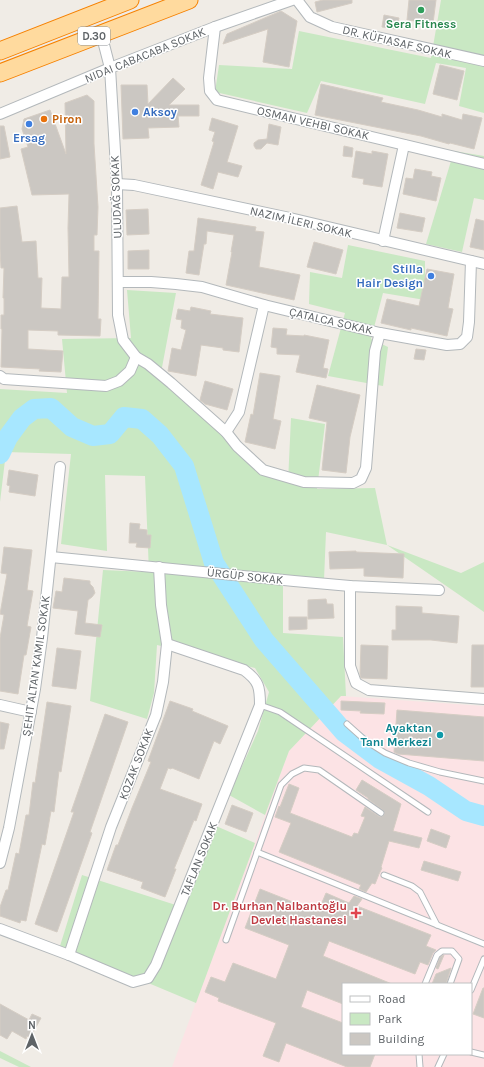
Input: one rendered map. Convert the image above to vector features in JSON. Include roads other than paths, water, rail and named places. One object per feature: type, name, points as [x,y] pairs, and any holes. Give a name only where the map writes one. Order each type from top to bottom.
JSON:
[{"type":"highway","name":"D.30","points":[[0,52],[130,0]]},
{"type":"highway","name":"D.30","points":[[0,73],[189,0]]},
{"type":"street","name":"NIDAI CABACABA SOKAK","points":[[0,114],[110,68],[215,27],[292,0]]},
{"type":"street","name":"DR. KÜFIASAF SOKAK","points":[[297,0],[310,17],[332,27],[484,61]]},
{"type":"street","name":"OSMAN VEHBI SOKAK","points":[[215,27],[209,78],[210,91],[216,100],[484,164]]},
{"type":"street","name":"ULUDAĞ SOKAK","points":[[101,33],[110,68],[117,184],[118,315],[123,340],[136,357],[148,364],[226,432],[237,446],[263,470],[304,482],[353,482],[361,479],[366,468],[375,351],[380,333]]},
{"type":"street","points":[[383,241],[404,145]]},
{"type":"street","points":[[117,184],[134,185],[290,218],[484,264]]},
{"type":"street","name":"ÇATALCA SOKAK","points":[[118,282],[151,282],[202,287],[264,305],[380,333],[446,345],[460,344],[467,337],[470,322],[471,261]]},
{"type":"street","points":[[226,432],[239,412],[264,305]]},
{"type":"street","points":[[0,376],[4,379],[106,386],[119,381],[130,371],[136,357]]},
{"type":"street","name":"ŞEHIT ALTAN KAMIL SOKAK","points":[[0,863],[9,828],[31,712],[42,638],[60,467]]},
{"type":"street","name":"ÜRGÜP SOKAK","points":[[51,557],[350,586],[439,590]]},
{"type":"street","name":"KOZAK SOKAK","points":[[69,955],[111,827],[156,715],[163,682],[166,644],[160,605],[159,567]]},
{"type":"street","points":[[350,586],[350,666],[356,683],[369,690],[484,699]]},
{"type":"street","name":"TAFLAN SOKAK","points":[[0,929],[69,955],[133,982],[148,978],[156,965],[260,705],[260,692],[254,677],[244,670],[166,644]]},
{"type":"street","points":[[0,705],[31,712]]},
{"type":"lane","points":[[260,705],[280,712],[428,812]]},
{"type":"lane","points":[[347,724],[366,741],[385,753],[409,763],[440,772],[484,781]]},
{"type":"lane","points":[[226,940],[281,785],[292,774],[304,768],[319,770],[381,813]]},
{"type":"lane","points":[[257,852],[484,944]]},
{"type":"lane","points":[[384,875],[412,886],[420,892],[437,925]]},
{"type":"lane","points":[[425,983],[437,955],[442,951],[452,951],[458,960],[450,983]]},
{"type":"lane","points":[[472,988],[484,959]]},
{"type":"lane","points":[[472,1052],[484,1055]]},
{"type":"lane","points":[[419,1055],[420,1067]]},
{"type":"lane","points":[[438,1067],[444,1055]]},
{"type":"waterway","points":[[0,454],[8,437],[22,418],[34,409],[51,408],[72,427],[93,436],[110,434],[124,417],[142,419],[160,435],[184,466],[214,563],[264,640],[344,732],[380,759],[429,786],[466,811],[484,816]]},
{"type":"place","name":"Sera Fitness","points":[[421,10]]},
{"type":"place","name":"Aksoy","points":[[135,112]]},
{"type":"place","name":"Piron","points":[[44,119]]},
{"type":"place","name":"Ersag","points":[[29,124]]},
{"type":"place","name":"Stilla Hair Design","points":[[431,276]]},
{"type":"place","name":"Ayaktan Tanı Merkezi","points":[[440,735]]},
{"type":"place","name":"Dr. Burhan Nalbantoğlu Devlet Hastanesi","points":[[356,913]]}]
